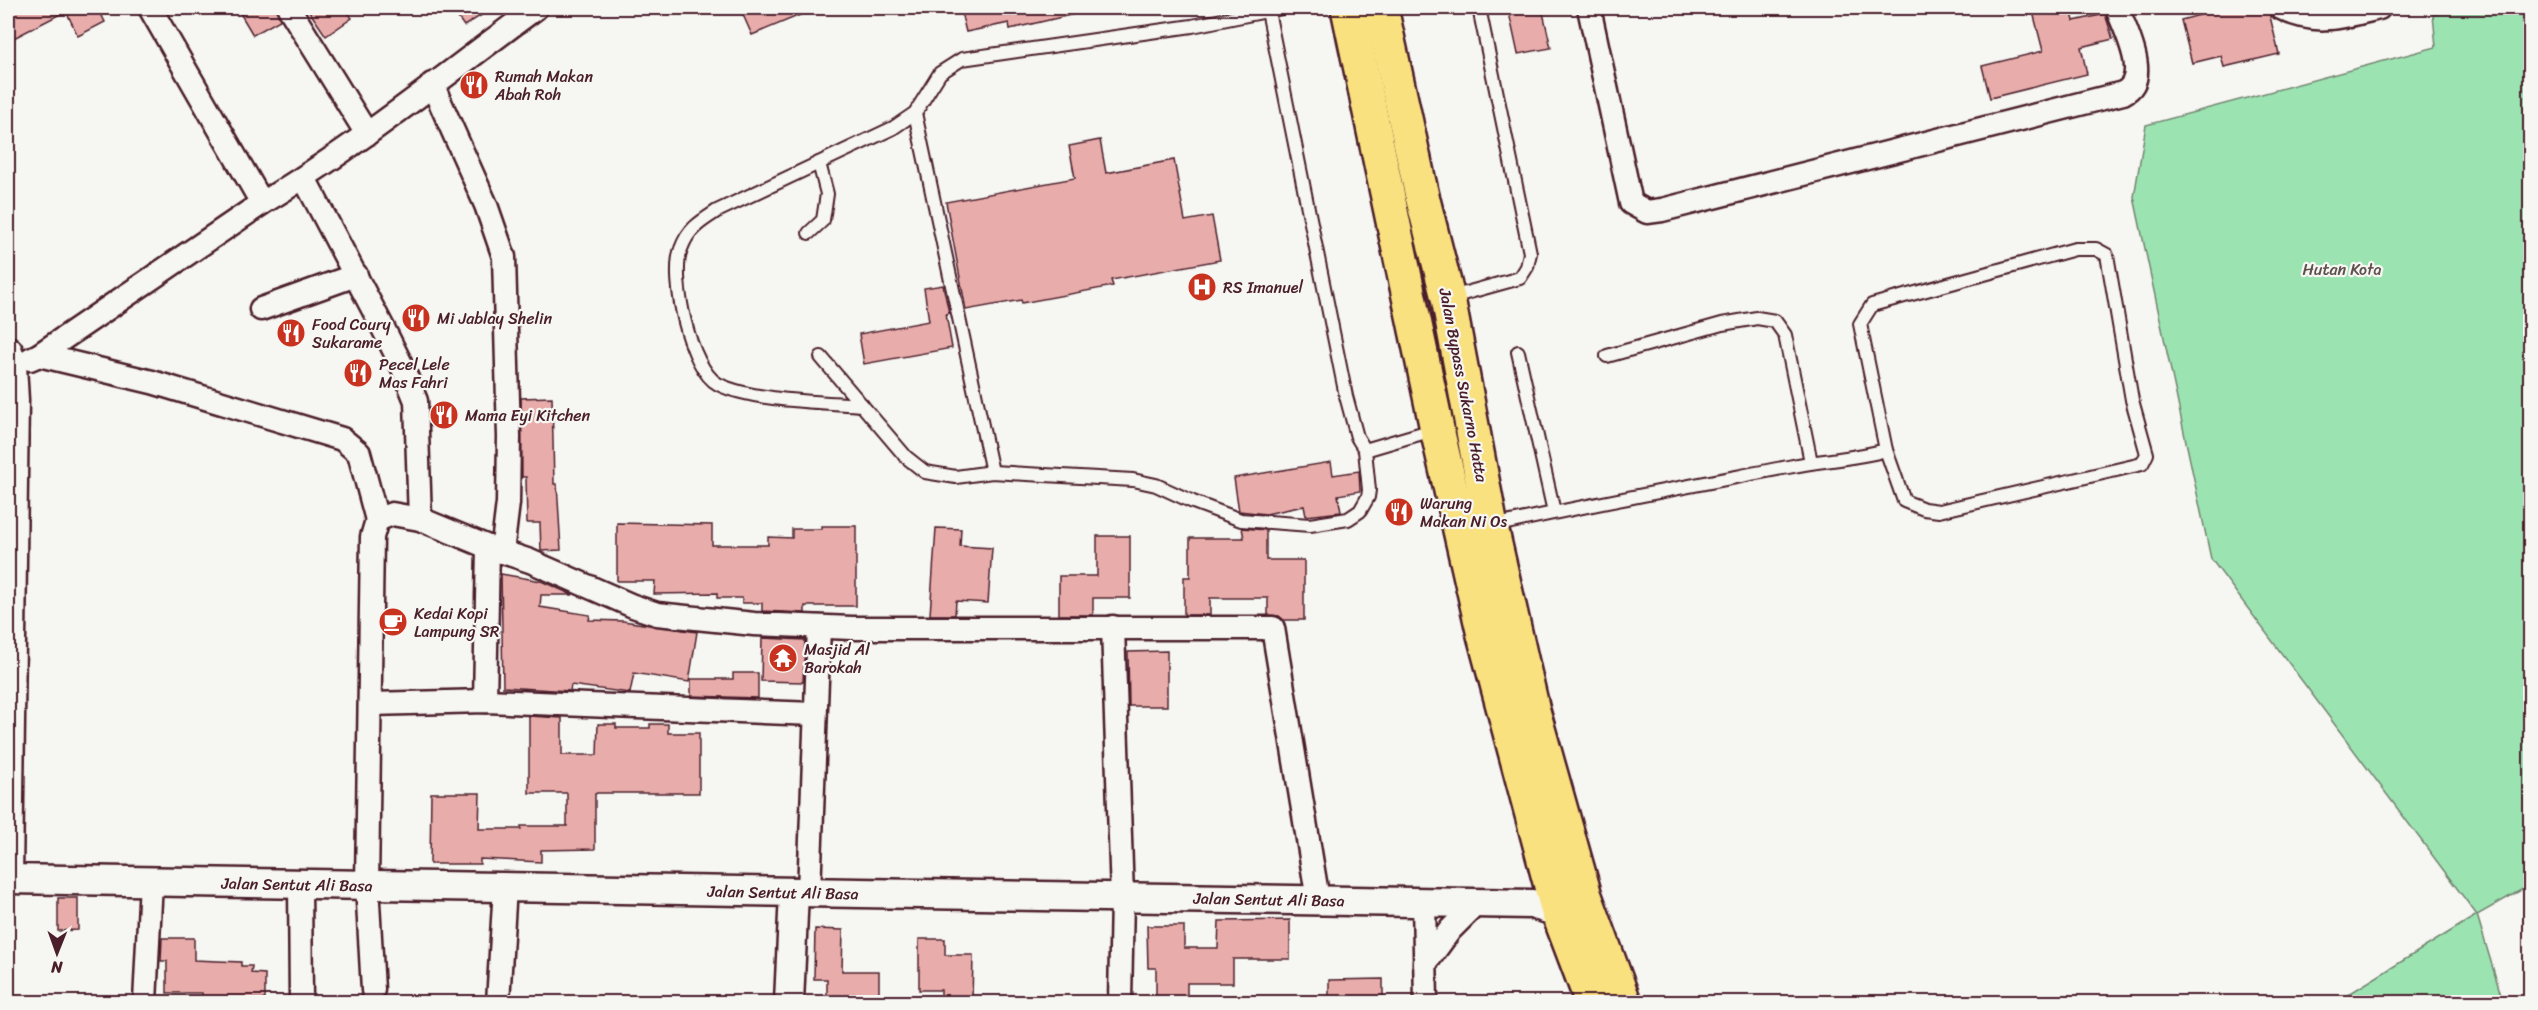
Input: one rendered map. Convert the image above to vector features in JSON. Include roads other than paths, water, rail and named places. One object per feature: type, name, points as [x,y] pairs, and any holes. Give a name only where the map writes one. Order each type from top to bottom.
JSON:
[{"type":"highway","name":"Jalan Bypass Sukarno Hatta","points":[[1348,8],[1390,121]]},
{"type":"highway","name":"Jalan Bypass Sukarno Hatta","points":[[1381,8],[1390,121],[1407,200],[1437,429],[1484,635],[1558,912],[1592,1002]]},
{"type":"highway","name":"Jalan Bypass Sukarno Hatta","points":[[1407,200],[1448,298],[1491,527],[1533,711],[1582,885],[1624,1002]]},
{"type":"street","points":[[150,8],[262,203]]},
{"type":"street","points":[[289,8],[367,134]]},
{"type":"street","points":[[39,356],[367,134],[536,8]]},
{"type":"street","points":[[1589,8],[1631,203],[1647,212],[1673,208],[2123,93],[2131,89],[2137,77],[2137,65],[2117,8]]},
{"type":"street","points":[[2281,8],[2299,17],[2319,19],[2352,15],[2379,8]]},
{"type":"street","points":[[432,84],[486,205],[504,257],[509,448],[508,503],[495,549],[485,701]]},
{"type":"street","points":[[304,178],[356,274],[402,366],[416,401],[420,519]]},
{"type":"street","points":[[261,309],[356,274]]},
{"type":"street","points":[[8,880],[14,400],[10,358],[39,356],[152,382],[342,440],[359,453],[377,520],[372,537],[367,885],[373,990]]},
{"type":"street","points":[[377,520],[392,514],[420,519],[530,561],[633,606],[657,614],[754,624],[819,627],[1273,628],[1318,900]]},
{"type":"street","points":[[789,1002],[802,892],[819,627]]},
{"type":"street","points":[[1113,627],[1122,897],[1120,1002]]},
{"type":"street","points":[[371,704],[485,701],[815,714]]},
{"type":"street","name":"Jalan Sentut Ali Basa","points":[[8,880],[1532,904],[1558,912]]},
{"type":"street","points":[[145,1002],[151,881]]},
{"type":"street","points":[[300,884],[301,1002]]},
{"type":"street","points":[[498,1002],[505,887]]},
{"type":"street","points":[[1424,902],[1426,1002]]},
{"type":"street","points":[[1425,964],[1450,930],[1478,903]]},
{"type":"lane","points":[[862,405],[739,393],[716,383],[701,367],[687,328],[679,283],[680,251],[692,227],[717,211],[893,129],[915,113],[940,73],[962,59],[1192,26],[1282,8]]},
{"type":"lane","points":[[1448,298],[1520,278],[1530,253],[1479,8]]},
{"type":"lane","points":[[821,357],[906,457],[926,472],[956,477],[992,472],[1133,480],[1156,485],[1241,520],[1310,525],[1348,519],[1360,511],[1370,490],[1365,450],[1357,437],[1346,396],[1268,10]]},
{"type":"lane","points":[[915,113],[992,472]]},
{"type":"lane","points":[[809,233],[823,220],[827,195],[819,163]]},
{"type":"lane","points":[[2075,249],[2096,249],[2107,255],[2132,400],[2147,454],[2142,464],[1939,511],[1924,509],[1904,501],[1886,450],[1860,324],[1872,305],[2075,249]]},
{"type":"lane","points":[[1607,356],[1722,324],[1756,318],[1775,321],[1785,335],[1811,462]]},
{"type":"lane","points":[[1518,352],[1554,512]]},
{"type":"lane","points":[[1365,450],[1437,429]]},
{"type":"lane","points":[[1491,527],[1554,512],[1811,462],[1866,456],[1886,450]]},
{"type":"place","name":"Rumah Makan Abah Roh","points":[[474,85]]},
{"type":"place","name":"RS Imanuel","points":[[1202,287]]},
{"type":"place","name":"Mi Jablay Shelin","points":[[416,318]]},
{"type":"place","name":"Food Coury Sukarame","points":[[291,333]]},
{"type":"place","name":"Pecel Lele Mas Fahri","points":[[358,373]]},
{"type":"place","name":"Mama Eyi Kitchen","points":[[444,415]]},
{"type":"place","name":"Warung Makan Ni Os","points":[[1399,512]]},
{"type":"place","name":"Kedai Kopi Lampung SR","points":[[393,622]]},
{"type":"place","name":"Masjid Al Barokah","points":[[783,658]]},
{"type":"park label","name":"Hutan Kota","points":[[2342,269]]}]
